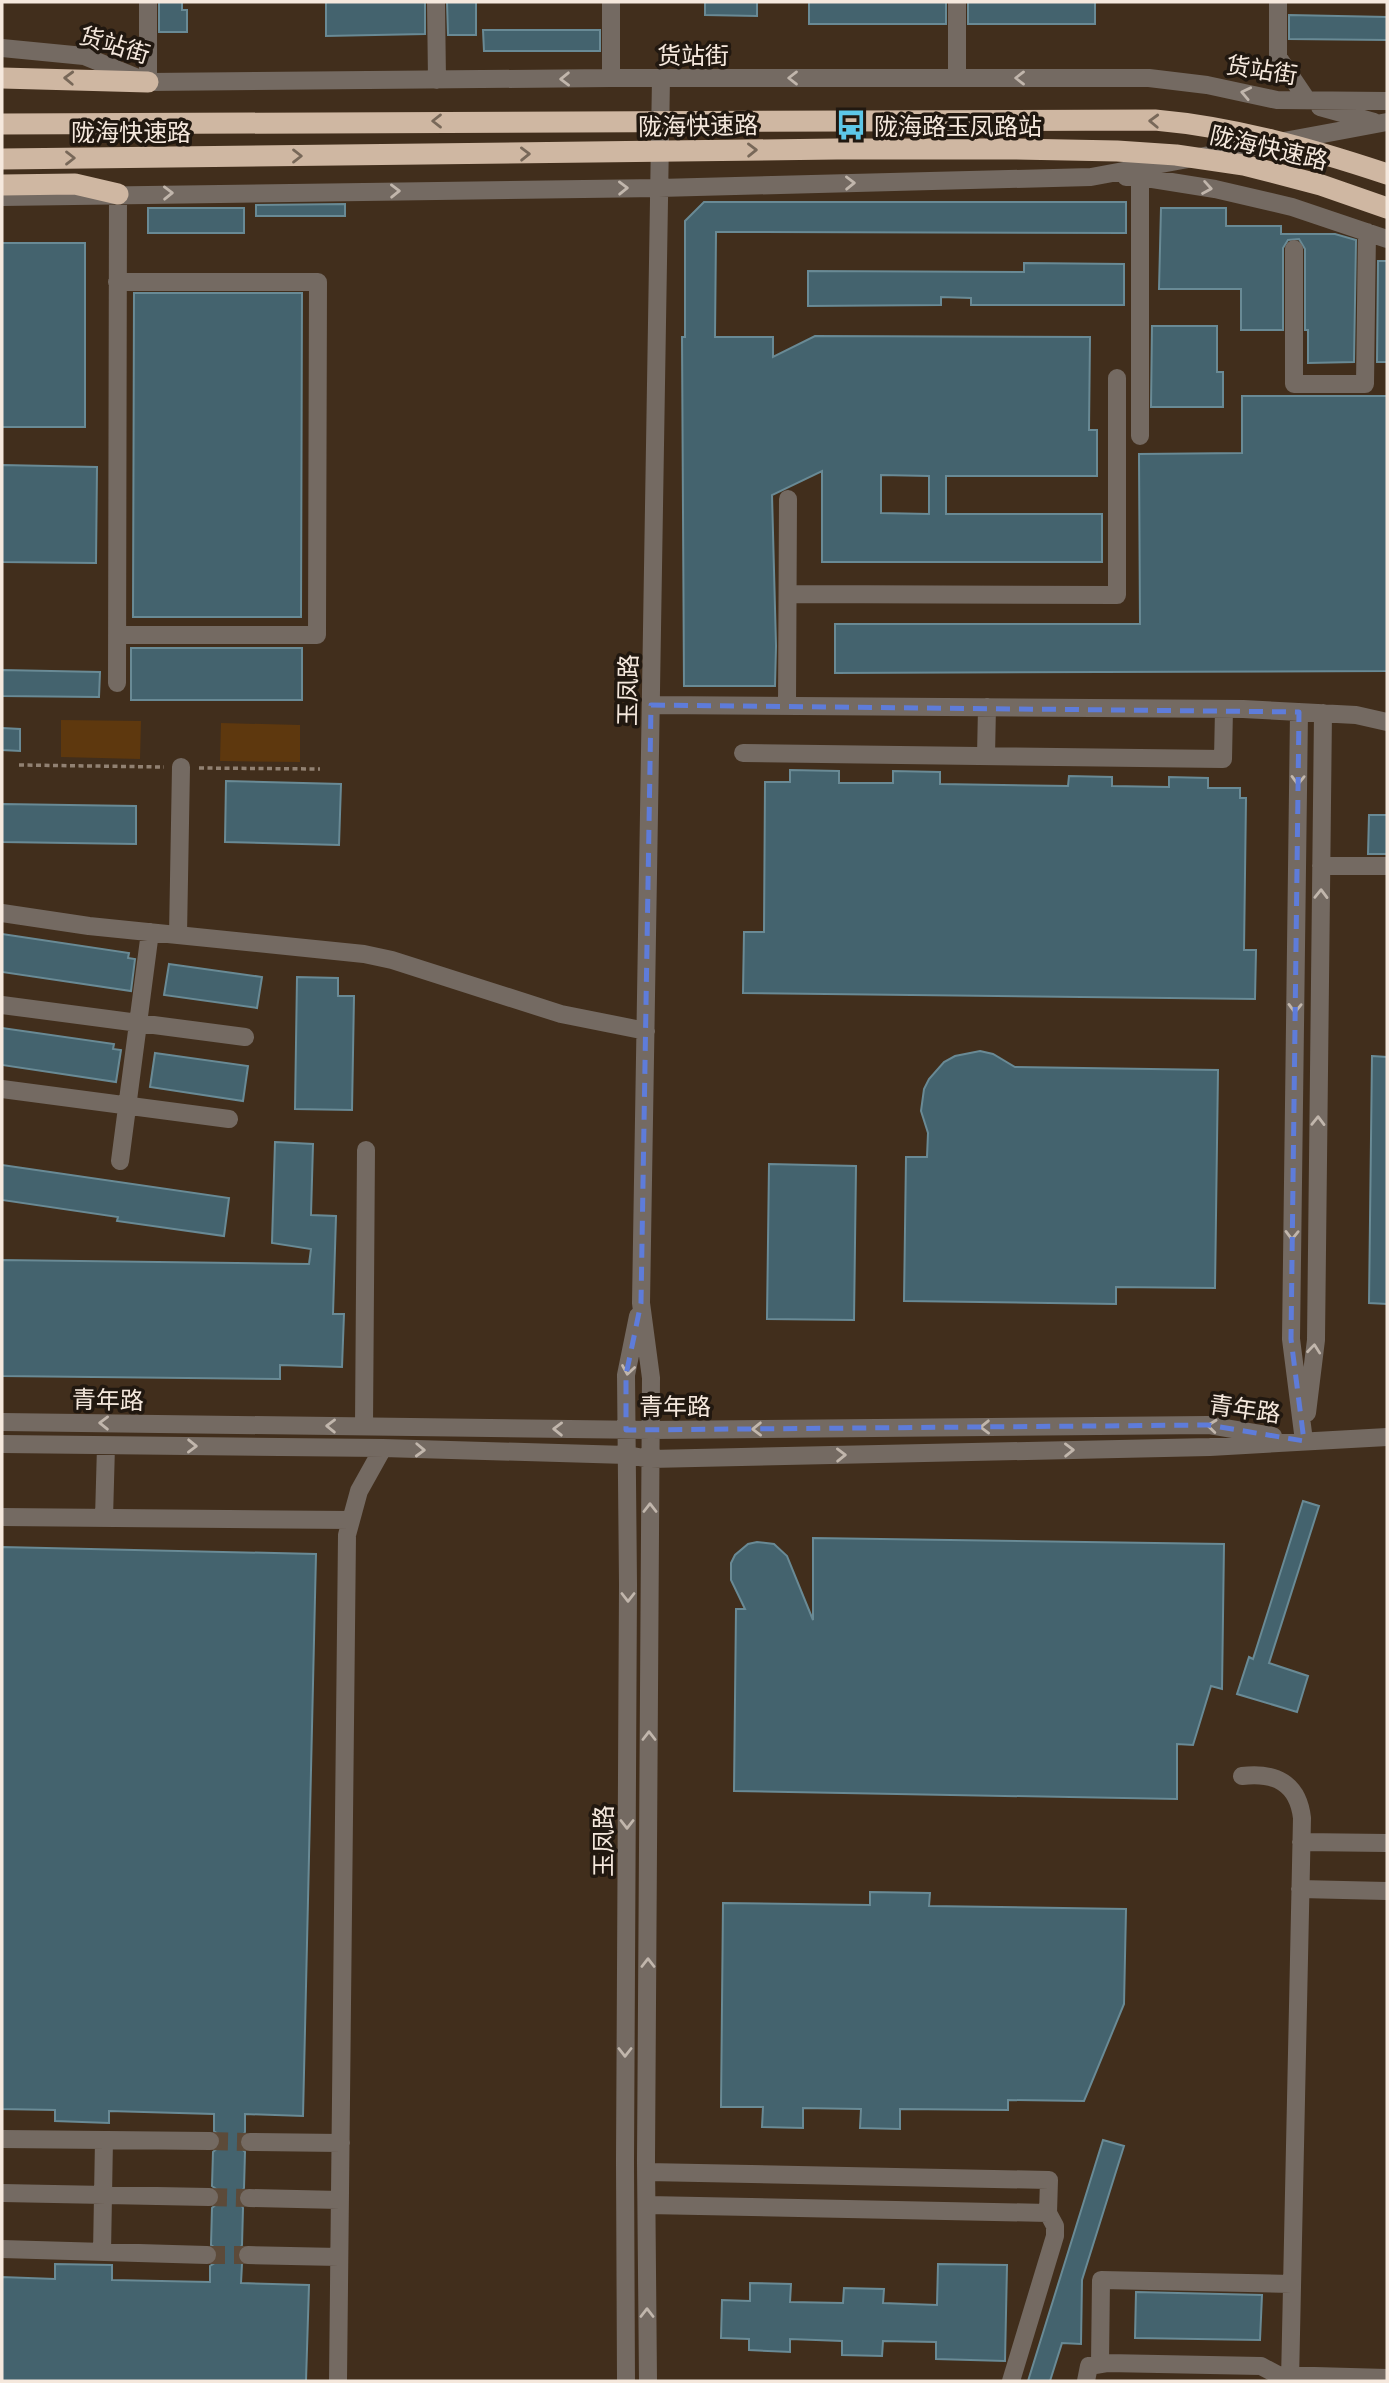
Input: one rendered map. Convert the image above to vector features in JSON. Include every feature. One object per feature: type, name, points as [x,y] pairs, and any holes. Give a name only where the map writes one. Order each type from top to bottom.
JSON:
[{"type":"highway","points":[[2,78],[148,82]]},
{"type":"highway","name":"陇海快速路","points":[[2,124],[1155,120],[1187,123],[1296,146],[1387,174]]},
{"type":"highway","name":"陇海快速路","points":[[2,159],[851,149],[1117,151],[1176,155],[1244,165],[1321,185],[1387,208]]},
{"type":"highway","points":[[2,185],[75,184],[118,194]]},
{"type":"street","points":[[148,2],[148,82]]},
{"type":"street","points":[[436,2],[437,80]]},
{"type":"street","points":[[611,2],[611,78]]},
{"type":"street","points":[[957,2],[957,78]]},
{"type":"street","points":[[1278,2],[1278,57],[1307,100]]},
{"type":"street","name":"货站街","points":[[2,48],[84,56],[148,82],[611,78],[1149,78],[1207,85],[1277,100],[1387,100]]},
{"type":"street","name":"玉凤路","points":[[648,2381],[646,2172],[651,1378],[641,1303],[662,78]]},
{"type":"street","points":[[1277,100],[1317,106],[1384,124]]},
{"type":"street","points":[[1091,177],[1384,124]]},
{"type":"street","points":[[1140,177],[1140,436]]},
{"type":"street","points":[[2,197],[659,188],[1140,177],[1215,189],[1292,207],[1387,239]]},
{"type":"street","points":[[117,683],[118,194]]},
{"type":"street","points":[[1294,249],[1294,384],[1365,384],[1367,232]]},
{"type":"street","points":[[117,282],[318,282],[317,635],[117,635]]},
{"type":"street","points":[[788,594],[1117,595],[1117,378]]},
{"type":"street","points":[[787,706],[788,499]]},
{"type":"street","points":[[651,705],[1224,709],[1356,715],[1387,722]]},
{"type":"street","points":[[986,756],[987,707]]},
{"type":"street","points":[[743,753],[1223,759],[1224,709]]},
{"type":"street","points":[[1299,712],[1291,1339],[1304,1441]]},
{"type":"street","points":[[1304,1441],[1315,1339],[1323,713]]},
{"type":"street","points":[[178,935],[181,767]]},
{"type":"street","points":[[1321,866],[1387,866]]},
{"type":"street","points":[[2,913],[373,956],[561,1014],[646,1031]]},
{"type":"street","points":[[120,1161],[150,932]]},
{"type":"street","points":[[2,1005],[245,1037]]},
{"type":"street","points":[[2,1089],[229,1119]]},
{"type":"street","points":[[364,1426],[366,1150]]},
{"type":"street","name":"玉凤路","points":[[626,2381],[626,1375],[641,1303]]},
{"type":"street","name":"青年路","points":[[2,1422],[626,1430],[1208,1425],[1304,1441]]},
{"type":"street","points":[[1304,1441],[1387,1437]]},
{"type":"street","name":"青年路","points":[[2,1444],[383,1448],[626,1455],[650,1459],[1210,1447],[1304,1441]]},
{"type":"street","points":[[104,1518],[106,1446]]},
{"type":"street","points":[[338,2381],[347,1535],[359,1492],[383,1448]]},
{"type":"street","points":[[2,1517],[351,1520]]},
{"type":"street","points":[[1242,1776],[1271,1776],[1295,1794],[1300,1803],[1290,2378]]},
{"type":"street","points":[[1301,1842],[1387,1843]]},
{"type":"street","points":[[1300,1889],[1387,1891]]},
{"type":"street","points":[[2,2139],[210,2141]]},
{"type":"street","points":[[102,2252],[104,2140]]},
{"type":"street","points":[[250,2142],[341,2143]]},
{"type":"street","points":[[646,2172],[1049,2180],[1048,2213],[1055,2226],[1055,2236],[1011,2381]]},
{"type":"street","points":[[2,2193],[209,2197]]},
{"type":"street","points":[[249,2198],[340,2200]]},
{"type":"street","points":[[647,2205],[1048,2213]]},
{"type":"street","points":[[2,2249],[207,2255]]},
{"type":"street","points":[[248,2255],[339,2258]]},
{"type":"street","points":[[1100,2364],[1101,2280],[1292,2284]]},
{"type":"street","points":[[1086,2381],[1089,2366],[1100,2364],[1177,2373],[1261,2366],[1290,2378],[1387,2378]]},
{"type":"highlighted area","points":[[651,705],[1299,712],[1291,1339],[1304,1441],[1208,1425],[626,1430],[626,1375],[641,1303]]},
{"type":"shaded area","points":[[61,720],[141,721],[140,759],[61,757]]},
{"type":"shaded area","points":[[221,723],[300,725],[300,762],[220,761]]},
{"type":"building","points":[[159,2],[182,2],[182,10],[187,10],[187,32],[159,32]]},
{"type":"building","points":[[326,2],[425,2],[425,34],[326,36]]},
{"type":"building","points":[[447,2],[476,2],[476,35],[448,35]]},
{"type":"building","points":[[705,2],[757,2],[757,16],[705,15]]},
{"type":"building","points":[[809,2],[946,2],[946,24],[809,24]]},
{"type":"building","points":[[968,2],[1095,2],[1095,24],[968,24]]},
{"type":"building","points":[[1289,15],[1387,17],[1387,40],[1289,39]]},
{"type":"building","points":[[483,30],[600,30],[600,51],[484,51]]},
{"type":"building","points":[[704,202],[1126,202],[1126,233],[716,232],[715,337],[773,337],[773,357],[815,336],[1090,337],[1089,430],[1097,430],[1097,476],[946,476],[946,514],[1102,514],[1102,562],[822,562],[822,471],[772,495],[775,686],[684,686],[682,337],[685,337],[685,221]],"holes":[[[881,475],[929,476],[929,514],[881,513]]]},
{"type":"building","points":[[345,204],[345,216],[256,216],[256,205]]},
{"type":"building","points":[[148,208],[244,208],[244,233],[148,233]]},
{"type":"building","points":[[1161,208],[1226,208],[1226,226],[1281,226],[1281,234],[1335,234],[1356,240],[1354,362],[1308,363],[1308,330],[1305,330],[1305,249],[1299,239],[1288,240],[1283,248],[1283,330],[1241,330],[1241,289],[1159,289]]},
{"type":"building","points":[[2,243],[85,243],[85,427],[2,427]]},
{"type":"building","points":[[1378,261],[1387,261],[1387,362],[1377,362]]},
{"type":"building","points":[[1024,263],[1124,264],[1124,305],[971,305],[971,298],[941,297],[941,305],[808,306],[808,271],[1024,272]]},
{"type":"building","points":[[134,293],[302,293],[301,617],[133,617]]},
{"type":"building","points":[[1152,326],[1217,326],[1217,372],[1223,372],[1223,407],[1151,407]]},
{"type":"building","points":[[1242,396],[1387,396],[1387,671],[835,673],[835,624],[1140,624],[1139,454],[1242,453]]},
{"type":"building","points":[[2,465],[97,467],[96,563],[2,562]]},
{"type":"building","points":[[131,648],[302,648],[302,700],[131,700]]},
{"type":"building","points":[[2,670],[100,672],[99,697],[2,696]]},
{"type":"building","points":[[2,728],[20,729],[20,751],[2,750]]},
{"type":"building","points":[[790,770],[839,771],[839,783],[893,783],[893,771],[940,772],[940,784],[1068,786],[1069,776],[1112,777],[1112,786],[1169,787],[1169,777],[1208,778],[1208,788],[1240,788],[1240,798],[1246,798],[1244,950],[1256,950],[1255,999],[743,993],[744,932],[764,932],[765,782],[790,782]]},
{"type":"building","points":[[226,781],[341,784],[339,845],[225,842]]},
{"type":"building","points":[[2,804],[136,806],[136,844],[2,842]]},
{"type":"building","points":[[1369,815],[1387,815],[1387,854],[1368,854]]},
{"type":"building","points":[[2,934],[129,953],[128,958],[135,959],[131,991],[2,972]]},
{"type":"building","points":[[169,964],[262,977],[257,1008],[164,995]]},
{"type":"building","points":[[297,977],[338,978],[338,996],[354,996],[352,1110],[295,1109]]},
{"type":"building","points":[[2,1028],[114,1044],[113,1049],[121,1050],[116,1082],[2,1065]]},
{"type":"building","points":[[980,1051],[993,1054],[1015,1067],[1218,1070],[1215,1288],[1116,1287],[1116,1304],[904,1301],[906,1157],[927,1157],[928,1133],[921,1111],[924,1089],[944,1062],[955,1056]]},
{"type":"building","points":[[155,1053],[248,1066],[243,1101],[150,1087]]},
{"type":"building","points":[[1372,1056],[1387,1057],[1387,1304],[1369,1303]]},
{"type":"building","points":[[275,1142],[313,1144],[311,1215],[336,1216],[333,1314],[344,1314],[342,1367],[280,1365],[280,1379],[2,1376],[2,1260],[309,1264],[311,1249],[272,1243]]},
{"type":"building","points":[[769,1164],[856,1166],[854,1320],[767,1319]]},
{"type":"building","points":[[2,1165],[229,1198],[224,1236],[117,1221],[118,1217],[2,1200]]},
{"type":"building","points":[[1303,1501],[1319,1506],[1269,1663],[1308,1676],[1297,1712],[1237,1694],[1249,1657],[1253,1659]]},
{"type":"building","points":[[813,1538],[1224,1544],[1222,1689],[1211,1686],[1193,1745],[1177,1744],[1177,1799],[734,1791],[736,1609],[745,1609],[731,1580],[731,1563],[735,1555],[748,1544],[774,1544],[787,1556],[813,1620]]},
{"type":"building","points":[[2,1547],[316,1554],[303,2116],[245,2114],[245,2132],[239,2141],[245,2152],[244,2188],[238,2198],[243,2208],[242,2245],[237,2255],[242,2264],[241,2283],[309,2285],[306,2381],[2,2381],[2,2277],[55,2279],[55,2264],[112,2265],[112,2280],[210,2282],[210,2266],[216,2262],[218,2255],[217,2249],[211,2245],[212,2208],[220,2198],[219,2191],[212,2186],[213,2152],[219,2147],[221,2140],[214,2131],[214,2114],[109,2111],[109,2123],[55,2121],[55,2110],[2,2109]]},
{"type":"building","points":[[870,1892],[930,1893],[929,1906],[1126,1909],[1124,2004],[1084,2101],[1008,2100],[1008,2110],[900,2109],[900,2129],[860,2128],[861,2109],[803,2108],[803,2128],[762,2127],[763,2107],[721,2107],[723,1903],[870,1905]]},
{"type":"building","points":[[1103,2140],[1124,2146],[1082,2280],[1081,2344],[1062,2343],[1050,2381],[1028,2381]]},
{"type":"building","points":[[938,2264],[1007,2265],[1005,2361],[936,2359],[936,2342],[883,2341],[882,2356],[842,2355],[842,2341],[790,2339],[790,2352],[749,2350],[749,2339],[721,2338],[722,2300],[750,2301],[750,2283],[791,2284],[790,2302],[843,2303],[844,2288],[884,2289],[883,2303],[937,2305]]},
{"type":"building","points":[[1136,2292],[1262,2295],[1260,2340],[1135,2338]]},
{"type":"tunnel","points":[[210,2141],[250,2142]]},
{"type":"tunnel","points":[[209,2197],[249,2198]]},
{"type":"tunnel","points":[[207,2255],[248,2255]]},
{"type":"place","name":"陇海路玉凤路站","points":[[851,125]]}]
